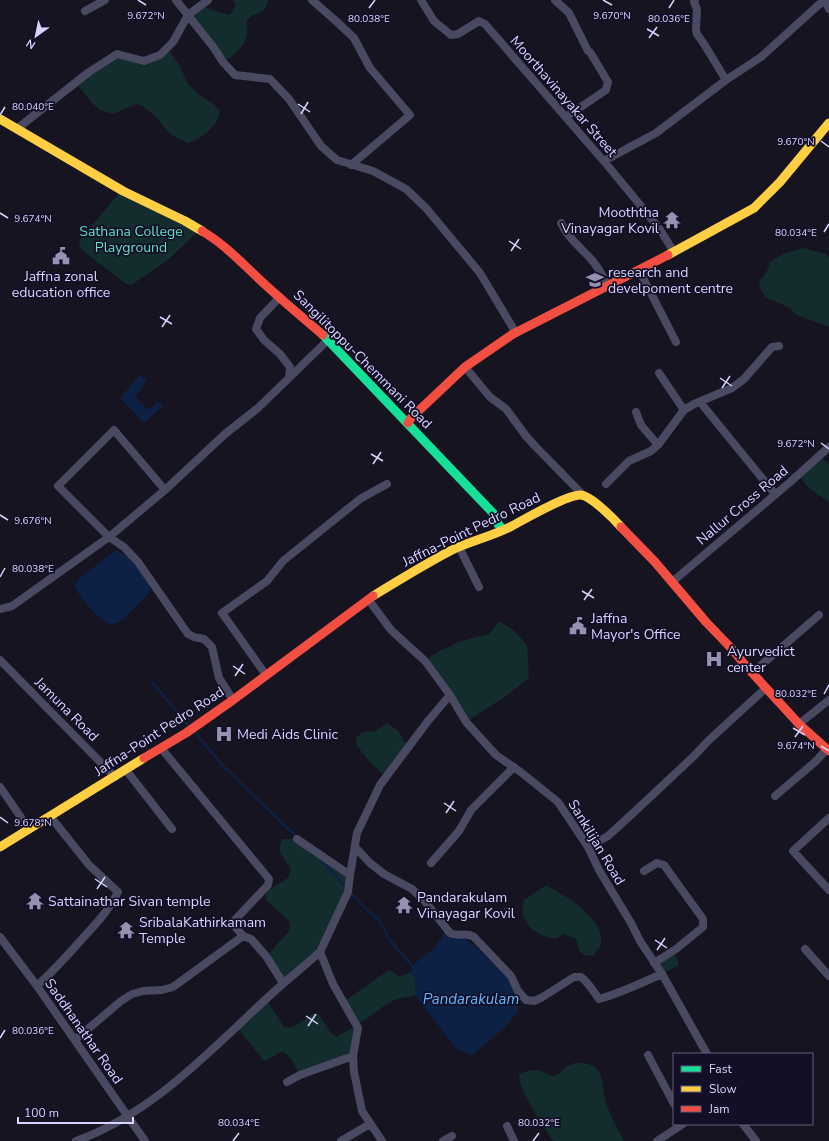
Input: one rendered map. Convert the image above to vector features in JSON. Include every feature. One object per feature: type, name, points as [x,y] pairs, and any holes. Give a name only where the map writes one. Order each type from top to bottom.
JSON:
[{"type":"main road","name":"Sangilitoppu-Chemmani Road","points":[[0,119],[18,128],[39,142],[123,191],[185,221],[216,240],[328,340],[493,513],[498,524],[503,530]]},
{"type":"main road","points":[[408,423],[411,418],[465,367],[516,333],[674,252],[754,208],[780,182],[829,123]]},
{"type":"main road","name":"Jaffna-Point Pedro Road","points":[[0,848],[186,733],[233,700],[368,599],[410,573],[459,547],[503,530],[554,504],[577,495],[583,495]]},
{"type":"main road","points":[[583,495],[593,501],[615,520],[655,562],[712,629],[732,649],[799,724],[828,750]]},
{"type":"street","points":[[85,11],[105,0]]},
{"type":"street","points":[[176,0],[214,48],[223,62],[235,75],[270,79],[289,99],[321,146],[337,160],[373,171],[406,189],[426,208],[480,273],[516,333]]},
{"type":"street","points":[[18,128],[89,72],[117,54],[144,61],[160,55],[173,42],[188,15],[208,0]]},
{"type":"street","points":[[312,0],[354,38],[370,68],[410,115],[351,165]]},
{"type":"street","name":"Moorthavinayakar Street","points":[[421,0],[434,21],[451,35],[458,34],[479,21],[485,24],[604,161],[659,228],[674,252]]},
{"type":"street","points":[[555,0],[569,12],[588,52],[590,52],[608,82],[606,90],[566,117]]},
{"type":"street","points":[[695,0],[694,2],[697,9],[697,34],[726,80]]},
{"type":"street","points":[[604,161],[656,133],[726,80],[761,57],[824,0],[829,8]]},
{"type":"street","points":[[561,223],[575,244],[592,259],[608,286]]},
{"type":"street","points":[[638,270],[676,342]]},
{"type":"street","points":[[280,297],[260,318],[256,329],[264,340],[280,354],[290,367],[290,378]]},
{"type":"street","points":[[0,609],[12,606],[109,537],[165,490],[225,434],[258,408],[328,340]]},
{"type":"street","points":[[606,484],[629,461],[651,451],[658,445],[684,410],[732,388],[744,379],[772,347],[779,346]]},
{"type":"street","points":[[465,367],[490,397],[506,409],[535,446],[583,495]]},
{"type":"street","points":[[658,373],[684,410]]},
{"type":"street","points":[[700,402],[776,494]]},
{"type":"street","points":[[636,412],[642,424],[658,445]]},
{"type":"street","points":[[165,490],[114,430],[58,486],[109,537],[124,547],[138,562],[188,634],[204,639],[212,647],[219,678],[233,700]]},
{"type":"street","name":"Nallur Cross Road","points":[[672,582],[829,447]]},
{"type":"street","points":[[266,675],[222,614],[267,581],[283,560],[360,499],[387,484]]},
{"type":"street","points":[[459,547],[479,587]]},
{"type":"street","name":"Sankilijan Road","points":[[368,599],[391,630],[425,661],[450,695],[466,722],[496,755],[514,767],[558,802],[588,847],[599,870],[640,941],[662,974],[706,1053]]},
{"type":"street","points":[[752,673],[819,615]]},
{"type":"street","name":"Jamuna Road","points":[[0,660],[115,776]]},
{"type":"street","points":[[588,847],[608,836],[625,821],[708,741],[766,688]]},
{"type":"street","points":[[76,1141],[91,1136],[128,1116],[169,1087],[283,983],[320,952],[348,892],[357,833],[380,785],[428,721],[450,695]]},
{"type":"street","points":[[799,724],[829,700]]},
{"type":"street","points":[[161,748],[269,879],[268,885],[233,922],[233,924],[243,936],[251,939],[266,956],[283,983]]},
{"type":"street","points":[[775,796],[828,750]]},
{"type":"street","points":[[431,863],[459,831],[471,810],[514,767]]},
{"type":"street","points":[[126,770],[172,829]]},
{"type":"street","points":[[0,787],[29,829]]},
{"type":"street","points":[[37,986],[60,964],[98,922],[112,904],[118,892],[89,865],[50,816]]},
{"type":"street","points":[[829,818],[793,851],[829,890]]},
{"type":"street","points":[[297,839],[350,875]]},
{"type":"street","points":[[355,847],[370,863],[384,874],[412,889],[423,899],[450,933],[454,935],[468,934],[474,937],[511,976],[518,991],[526,1000],[534,1001],[541,998],[574,977],[581,977],[587,981],[591,990],[599,999],[627,990],[662,974]]},
{"type":"street","points":[[644,871],[657,863],[664,865],[703,919],[703,927],[676,949],[654,963]]},
{"type":"street","points":[[75,1040],[121,1001],[132,994],[143,991],[162,990],[172,987],[243,936]]},
{"type":"street","name":"Saddhanathar Road","points":[[0,937],[37,986],[144,1141]]},
{"type":"street","points":[[805,949],[829,976]]},
{"type":"street","points":[[320,952],[334,984],[358,1028],[353,1056],[354,1072],[362,1111],[382,1141]]},
{"type":"street","points":[[648,1055],[673,1102]]},
{"type":"street","points":[[287,1082],[300,1075],[353,1056]]},
{"type":"street","points":[[341,1141],[370,1124]]},
{"type":"street","points":[[657,1141],[681,1125]]},
{"type":"street","points":[[744,1125],[756,1141]]},
{"type":"street","points":[[507,1126],[514,1141]]},
{"type":"street","points":[[443,1141],[452,1136]]},
{"type":"green space","points":[[233,0],[268,1],[262,11],[248,19],[247,35],[244,43],[231,57],[223,62],[188,15],[201,5],[217,12],[229,15],[236,5]]},
{"type":"green space","points":[[167,48],[178,63],[189,85],[197,93],[216,106],[220,112],[212,128],[194,141],[188,143],[171,135],[154,115],[142,106],[136,104],[113,114],[100,110],[92,103],[76,83],[117,54],[144,61]]},
{"type":"green space","name":"Sathana College Playground","points":[[119,193],[199,230],[169,259],[133,284],[126,284],[81,249],[79,244],[80,240]]},
{"type":"green space","points":[[803,248],[825,254],[829,257],[829,327],[797,315],[788,307],[765,297],[759,286],[770,262],[783,254]]},
{"type":"green space","points":[[819,456],[829,464],[829,502],[809,488],[798,475]]},
{"type":"green space","points":[[499,621],[514,631],[527,645],[529,678],[506,696],[466,722],[425,661],[438,652],[461,641],[489,634]]},
{"type":"green space","points":[[387,723],[398,731],[409,746],[386,777],[370,762],[357,746],[356,738],[364,732],[374,732]]},
{"type":"green space","points":[[282,839],[297,839],[350,875],[348,892],[320,952],[283,983],[266,957],[290,930],[290,922],[266,900],[266,892],[288,878],[291,870],[279,850]]},
{"type":"green space","points":[[546,885],[563,895],[583,910],[592,918],[598,927],[601,937],[600,946],[593,956],[585,955],[579,951],[576,939],[564,934],[555,939],[541,935],[529,927],[522,914],[524,900]]},
{"type":"green space","points":[[672,951],[678,960],[679,965],[662,974],[654,963]]},
{"type":"green space","points":[[389,970],[399,977],[411,972],[416,980],[415,995],[394,1000],[357,1024],[346,1000]]},
{"type":"green space","points":[[266,999],[284,1027],[291,1027],[313,1014],[318,1014],[330,1032],[336,1037],[351,1028],[354,1028],[353,1056],[300,1075],[292,1061],[284,1053],[281,1052],[264,1061],[236,1026]]},
{"type":"green space","points":[[575,1063],[591,1065],[600,1073],[606,1104],[624,1141],[553,1141],[538,1118],[523,1089],[519,1075],[524,1072],[535,1070],[554,1076],[559,1074],[566,1067]]},
{"type":"water","points":[[140,375],[147,380],[138,393],[134,396],[149,410],[158,401],[163,406],[144,423],[120,398]]},
{"type":"water","points":[[116,550],[127,555],[150,584],[150,592],[124,619],[117,623],[109,624],[89,607],[74,586],[81,577]]},
{"type":"water","name":"Pandarakulam","points":[[449,926],[482,952],[517,983],[518,1012],[503,1029],[471,1056],[456,1048],[415,995],[416,981],[411,972],[415,963],[434,949]]},
{"type":"waterway","points":[[152,682],[190,727]]},
{"type":"waterway","points":[[195,732],[221,764],[297,837]]},
{"type":"waterway","points":[[320,859],[346,887]]},
{"type":"waterway","points":[[349,891],[380,921],[389,939],[413,967]]},
{"type":"traffic: fast","points":[[323,335],[493,513],[498,524],[503,530]]},
{"type":"traffic: slow","points":[[0,119],[123,191],[185,221],[202,231]]},
{"type":"traffic: slow","points":[[668,255],[754,208],[780,182],[829,123]]},
{"type":"traffic: slow","points":[[373,596],[422,566],[452,550],[505,530],[567,498],[581,495],[585,496],[602,508],[621,527]]},
{"type":"traffic: slow","points":[[0,847],[144,758]]},
{"type":"traffic: jam","points":[[202,231],[225,247],[274,293],[323,335]]},
{"type":"traffic: jam","points":[[408,423],[411,418],[465,367],[513,334],[668,255]]},
{"type":"traffic: jam","points":[[621,527],[655,562],[706,622],[799,724],[829,751]]},
{"type":"traffic: jam","points":[[144,758],[186,733],[233,700],[373,596]]},
{"type":"place","name":"Mooththa Vinayagar Kovil","points":[[672,220]]},
{"type":"place","name":"Jaffna zonal education office","points":[[61,256]]},
{"type":"place","name":"research and develpoment centre","points":[[595,280]]},
{"type":"place","name":"Jaffna Mayor's Office","points":[[578,626]]},
{"type":"place","name":"Ayurvedict center","points":[[714,659]]},
{"type":"place","name":"Medi Aids Clinic","points":[[224,734]]},
{"type":"place","name":"Sattainathar Sivan temple","points":[[35,901]]},
{"type":"place","name":"Pandarakulam Vinayagar Kovil","points":[[404,905]]},
{"type":"place","name":"SribalaKathirkamam Temple","points":[[126,930]]}]
